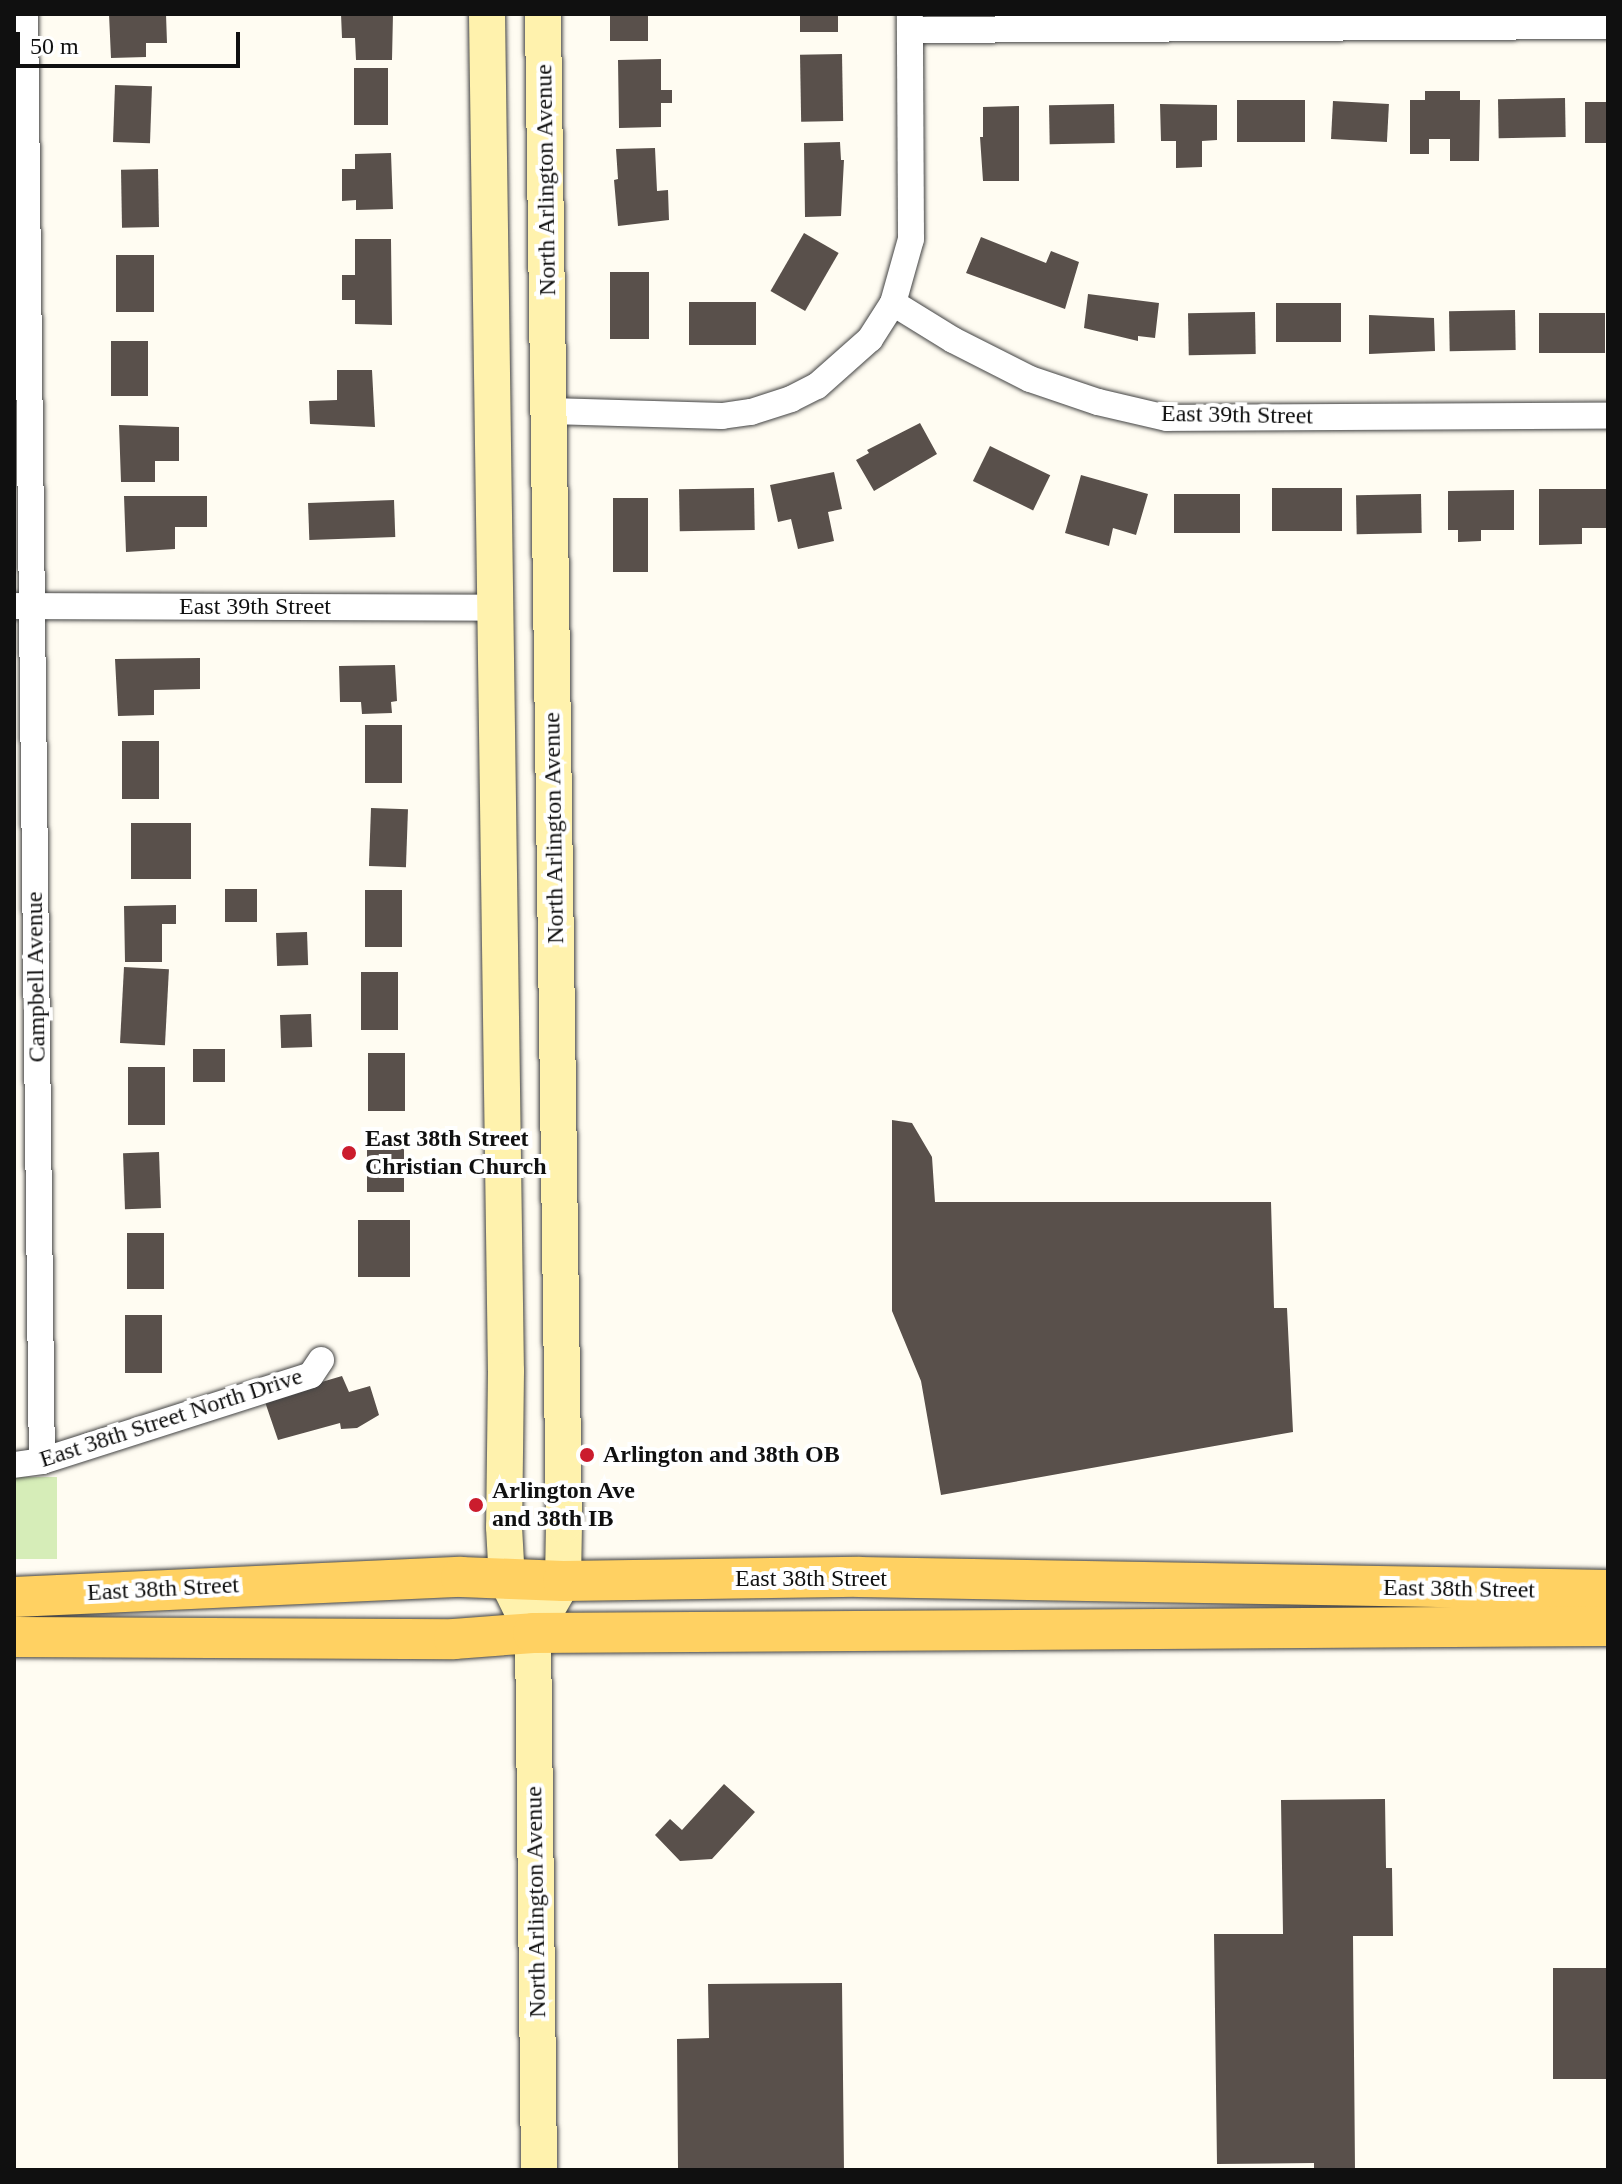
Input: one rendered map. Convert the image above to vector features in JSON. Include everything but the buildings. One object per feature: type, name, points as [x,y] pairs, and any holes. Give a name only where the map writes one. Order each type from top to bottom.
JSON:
[{"type":"main road","name":"North Arlington Avenue","points":[[487,14],[507,1580],[533,1633],[539,2170]]},
{"type":"main road","name":"North Arlington Avenue","points":[[543,14],[563,1581]]},
{"type":"main road","name":"East 38th Street","points":[[14,1597],[461,1577],[563,1581],[859,1577],[1608,1590]]},
{"type":"main road","points":[[533,1633],[563,1581]]},
{"type":"main road","name":"East 38th Street","points":[[14,1637],[454,1639],[533,1633],[1608,1626]]},
{"type":"street","name":"Campbell Avenue","points":[[25,14],[23,606],[42,1461]]},
{"type":"street","points":[[550,411],[722,416],[778,403],[817,386],[870,339],[893,303],[908,257],[913,219],[910,22],[1608,26]]},
{"type":"street","name":"East 39th Street","points":[[893,303],[953,340],[1030,379],[1098,402],[1167,418],[1608,416]]},
{"type":"street","name":"East 39th Street","points":[[23,606],[496,608]]},
{"type":"street","name":"East 38th Street North Drive","points":[[14,1465],[42,1461],[311,1375],[321,1360]]},
{"type":"green space","points":[[14,1477],[57,1477],[57,1559],[14,1559]]},
{"type":"place","name":"East 38th Street Christian Church","points":[[349,1153]]},
{"type":"place","name":"Arlington and 38th OB","points":[[587,1455]]},
{"type":"place","name":"Arlington Ave and 38th IB","points":[[476,1505]]}]
